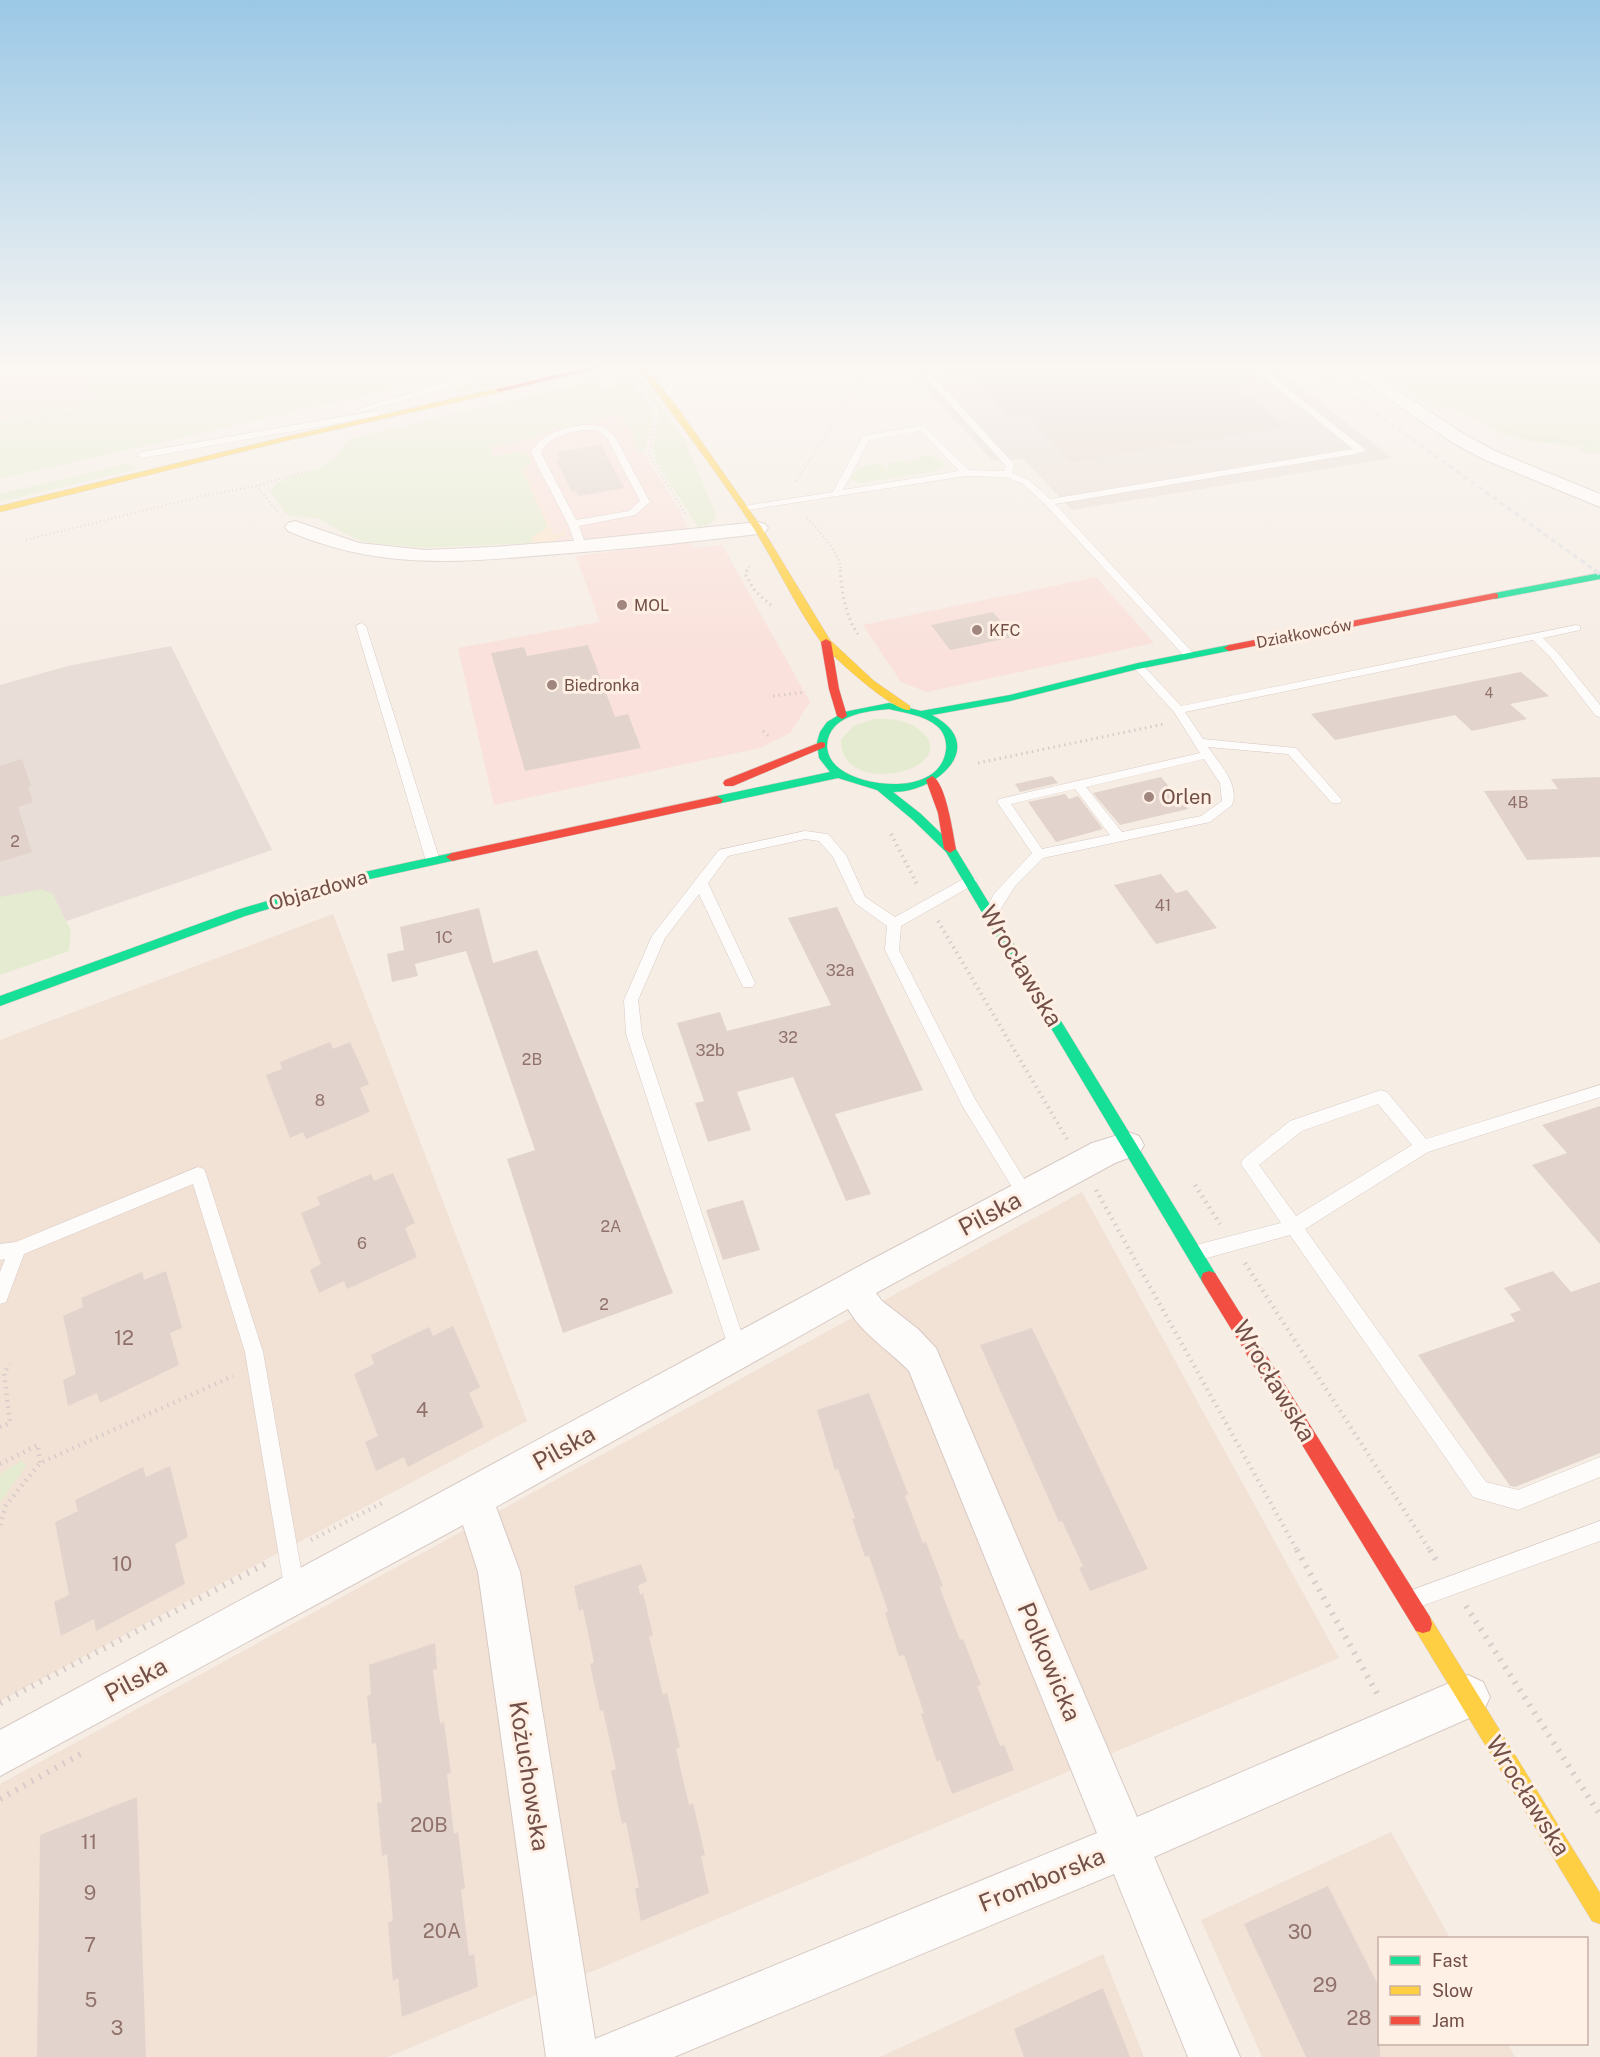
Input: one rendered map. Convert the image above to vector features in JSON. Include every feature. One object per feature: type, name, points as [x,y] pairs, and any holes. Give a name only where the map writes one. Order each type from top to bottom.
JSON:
[{"type":"main road","points":[[0,508],[192,462]]},
{"type":"main road","points":[[711,462],[758,528],[826,642],[870,683],[906,708]]},
{"type":"main road","name":"Działkowców","points":[[924,713],[1010,698],[1138,666],[1600,576]]},
{"type":"main road","points":[[826,642],[834,689],[842,716]]},
{"type":"main road","name":"Działkowców","points":[[986,717],[1010,698]]},
{"type":"main road","points":[[872,707],[906,708],[924,713],[950,732],[955,746],[953,759],[945,770],[932,780],[908,787],[881,788],[858,783],[839,774],[829,765],[823,755],[821,745],[824,734],[831,724],[842,716],[872,707]]},
{"type":"main road","points":[[952,739],[964,726]]},
{"type":"main road","name":"Objazdowa","points":[[647,816],[821,745]]},
{"type":"main road","name":"Objazdowa","points":[[0,1000],[241,913],[360,877],[839,774]]},
{"type":"main road","name":"Wrocławska","points":[[932,780],[944,813],[950,849]]},
{"type":"main road","name":"Wrocławska","points":[[881,788],[917,817],[950,849],[1128,1144],[1600,1913]]},
{"type":"street","points":[[1505,462],[1600,501]]},
{"type":"street","points":[[295,527],[344,546],[403,555],[467,555],[695,536],[758,528]]},
{"type":"street","name":"Pilska","points":[[0,1754],[295,1595],[854,1287],[1082,1164],[1128,1144]]},
{"type":"street","name":"Polkowicka","points":[[854,1287],[869,1314],[904,1341],[923,1360],[1214,2057]]},
{"type":"street","name":"Kożuchowska","points":[[472,1498],[499,1572],[572,2057]]},
{"type":"street","name":"Fromborska","points":[[613,2057],[1126,1845],[1468,1697]]},
{"type":"lane","points":[[146,473],[183,462]]},
{"type":"lane","points":[[541,462],[573,524],[581,546]]},
{"type":"lane","points":[[573,524],[632,513],[645,502],[624,462]]},
{"type":"lane","points":[[837,493],[853,462]]},
{"type":"lane","points":[[955,462],[966,473]]},
{"type":"lane","points":[[1007,462],[1011,466],[1007,474]]},
{"type":"lane","points":[[1048,502],[1289,462]]},
{"type":"lane","points":[[744,509],[966,473],[1007,474],[1026,482],[1048,502],[1190,656]]},
{"type":"lane","points":[[362,626],[433,861]]},
{"type":"lane","points":[[1178,710],[1576,628]]},
{"type":"lane","points":[[1535,636],[1554,655],[1600,713]]},
{"type":"lane","points":[[990,915],[999,897],[1010,883],[1039,854],[1205,819],[1228,802],[1226,783],[1178,710],[1138,666]]},
{"type":"lane","points":[[1198,742],[1292,751],[1336,800]]},
{"type":"lane","points":[[1039,854],[1003,802],[1207,755]]},
{"type":"lane","points":[[1078,785],[1119,837]]},
{"type":"lane","points":[[739,1352],[634,1034],[631,1000],[659,936],[724,853],[805,835],[823,837],[839,855],[860,900],[894,924]]},
{"type":"lane","points":[[894,924],[970,881]]},
{"type":"lane","points":[[700,883],[748,983]]},
{"type":"lane","points":[[894,924],[892,950],[969,1103],[1026,1195]]},
{"type":"lane","points":[[1196,1253],[1293,1227],[1423,1147],[1600,1091]]},
{"type":"lane","points":[[1423,1147],[1381,1096],[1296,1126],[1249,1164],[1480,1490],[1518,1500],[1600,1467]]},
{"type":"lane","points":[[0,1296],[8,1251],[198,1174],[256,1366],[295,1595]]},
{"type":"lane","points":[[1408,1601],[1600,1531]]},
{"type":"path","points":[[654,462],[685,514],[695,536]]},
{"type":"path","points":[[809,462],[790,490],[818,534],[832,548],[840,564],[842,591],[853,627],[859,635]]},
{"type":"path","points":[[26,540],[202,496],[256,486],[310,470]]},
{"type":"path","points":[[256,486],[295,527]]},
{"type":"path","points":[[750,564],[745,574],[755,591],[774,609]]},
{"type":"path","points":[[773,696],[834,689]]},
{"type":"path","points":[[917,817],[885,823],[928,905],[1082,1164],[1396,1728]]},
{"type":"path","points":[[1194,1184],[1600,1815]]},
{"type":"path","points":[[0,1427],[10,1423],[4,1373],[10,1364]]},
{"type":"path","points":[[0,1525],[6,1505],[40,1463],[256,1366]]},
{"type":"path","points":[[0,1464],[38,1445],[40,1463]]},
{"type":"shaded area","points":[[497,462],[650,462],[681,513],[688,531],[533,543]]},
{"type":"shaded area","points":[[1026,462],[1367,462],[1072,510]]},
{"type":"shaded area","points":[[689,542],[694,548],[722,545],[810,702],[790,733],[760,748],[494,805],[458,648],[600,622],[576,556]]},
{"type":"shaded area","points":[[1096,577],[1154,643],[927,692],[901,682],[863,625]]},
{"type":"shaded area","points":[[171,646],[272,850],[0,944],[0,685],[68,666]]},
{"type":"shaded area","points":[[333,914],[527,1421],[0,1701],[0,1040]]},
{"type":"shaded area","points":[[1082,1192],[1339,1658],[388,2057],[0,2057],[0,1784]]},
{"type":"shaded area","points":[[1391,1832],[1449,1937],[1378,1937],[1378,2045],[1509,2045],[1515,2057],[1262,2057],[1201,1920]]},
{"type":"shaded area","points":[[1103,1954],[1144,2057],[880,2057]]},
{"type":"green space","points":[[0,462],[74,462],[0,479]]},
{"type":"green space","points":[[328,462],[497,462],[502,474],[497,462],[532,462],[522,470],[548,527],[531,538],[533,543],[424,548],[369,543],[355,539],[317,518],[292,516],[285,513],[271,492],[274,486],[286,478],[316,470]]},
{"type":"green space","points":[[657,462],[694,462],[716,514],[712,522],[699,529]]},
{"type":"green space","points":[[898,462],[904,462],[911,467],[908,462],[942,462],[943,467],[937,471],[860,483],[850,479],[859,469],[881,463],[887,470],[890,470],[887,464]]},
{"type":"green space","points":[[131,463],[136,469],[0,502],[0,494]]},
{"type":"green space","points":[[874,719],[900,721],[917,728],[930,746],[926,758],[914,767],[896,773],[877,774],[859,769],[846,758],[841,740],[853,726]]},
{"type":"green space","points":[[42,889],[53,894],[71,931],[69,951],[0,975],[0,897]]},
{"type":"green space","points":[[21,1461],[27,1465],[0,1502],[0,1474]]},
{"type":"sand","points":[[533,462],[523,470],[528,471],[525,474],[532,480],[529,483],[534,484],[531,487],[536,489],[533,492],[538,493],[535,496],[540,498],[537,501],[542,502],[539,505],[544,507],[541,510],[546,511],[543,514],[549,516],[545,519],[550,521],[547,524],[553,525],[549,528],[555,530],[551,533],[557,535],[565,529],[565,535],[552,542],[533,543],[531,538],[548,527],[522,469]]},
{"type":"building","points":[[557,462],[610,462],[624,488],[578,496],[576,491],[572,492]]},
{"type":"building","name":"KFC","points":[[993,612],[1014,637],[950,650],[931,625]]},
{"type":"building","name":"Biedronka","points":[[588,645],[615,717],[628,714],[641,748],[525,771],[491,653],[524,647],[527,656]]},
{"type":"building","points":[[1521,672],[1549,696],[1510,704],[1527,719],[1472,731],[1455,715],[1335,740],[1311,714]]},
{"type":"building","points":[[22,759],[31,786],[28,787],[33,802],[18,807],[32,852],[0,862],[0,766]]},
{"type":"building","points":[[1052,776],[1058,783],[1020,792],[1015,784]]},
{"type":"building","name":"Orlen","points":[[1161,777],[1188,809],[1120,825],[1093,793]]},
{"type":"building","points":[[1600,777],[1600,857],[1527,860],[1484,791],[1558,789],[1551,779]]},
{"type":"building","points":[[1065,794],[1069,799],[1078,796],[1103,829],[1056,842],[1028,802]]},
{"type":"building","points":[[1161,874],[1176,893],[1187,890],[1217,928],[1156,944],[1114,885]]},
{"type":"building","points":[[837,907],[923,1090],[835,1114],[871,1194],[846,1201],[793,1077],[737,1092],[751,1130],[708,1142],[695,1103],[704,1101],[677,1023],[720,1012],[727,1031],[831,1005],[788,918]]},
{"type":"building","points":[[479,908],[493,963],[537,950],[673,1293],[563,1333],[507,1159],[535,1150],[466,951],[415,964],[418,976],[392,982],[387,954],[404,950],[400,927]]},
{"type":"building","points":[[330,1042],[333,1049],[350,1042],[369,1084],[360,1088],[370,1112],[306,1139],[303,1132],[290,1138],[266,1075],[282,1069],[280,1062]]},
{"type":"building","points":[[1600,1106],[1600,1244],[1532,1165],[1567,1153],[1542,1125]]},
{"type":"building","points":[[393,1173],[415,1223],[405,1228],[417,1257],[347,1289],[344,1281],[319,1293],[310,1270],[321,1264],[301,1213],[320,1205],[317,1197],[371,1174],[374,1181]]},
{"type":"building","points":[[743,1200],[760,1250],[723,1260],[706,1210]]},
{"type":"building","points":[[166,1271],[182,1328],[170,1333],[179,1365],[100,1403],[97,1393],[68,1406],[63,1380],[76,1374],[63,1316],[83,1307],[81,1298],[142,1272],[144,1280]]},
{"type":"building","points":[[1553,1271],[1571,1292],[1600,1282],[1600,1453],[1515,1487],[1510,1486],[1418,1355],[1515,1321],[1510,1314],[1521,1310],[1504,1288]]},
{"type":"building","points":[[453,1326],[480,1387],[469,1393],[484,1427],[408,1467],[404,1457],[376,1471],[365,1442],[378,1436],[354,1374],[374,1364],[371,1355],[429,1327],[433,1336]]},
{"type":"building","points":[[1032,1328],[1148,1569],[1090,1591],[1079,1568],[1083,1566],[1062,1521],[1059,1522],[980,1345]]},
{"type":"building","points":[[869,1393],[908,1494],[905,1496],[923,1543],[926,1542],[943,1586],[940,1588],[960,1640],[963,1639],[981,1685],[977,1686],[1000,1746],[1004,1745],[1014,1770],[952,1794],[940,1760],[937,1762],[921,1714],[924,1713],[904,1655],[899,1656],[885,1613],[888,1611],[869,1556],[865,1557],[852,1519],[855,1518],[838,1469],[835,1470],[817,1410]]},
{"type":"building","points":[[170,1466],[188,1537],[175,1544],[185,1584],[96,1631],[94,1619],[61,1636],[54,1602],[69,1595],[55,1522],[78,1511],[75,1500],[143,1467],[146,1477]]},
{"type":"building","points":[[641,1564],[647,1581],[638,1586],[640,1595],[643,1593],[653,1635],[649,1637],[663,1695],[667,1693],[680,1747],[676,1749],[689,1805],[693,1803],[705,1855],[701,1856],[709,1893],[641,1921],[635,1889],[639,1887],[626,1822],[622,1824],[611,1771],[616,1769],[590,1664],[594,1662],[583,1609],[579,1611],[574,1586]]},
{"type":"building","points":[[435,1643],[437,1669],[433,1670],[440,1724],[444,1722],[451,1773],[447,1774],[454,1834],[458,1832],[465,1888],[461,1890],[469,1956],[474,1954],[478,1987],[402,2017],[398,1978],[393,1981],[388,1923],[393,1920],[387,1854],[382,1856],[377,1803],[382,1802],[376,1743],[372,1744],[367,1696],[371,1694],[369,1665]]},
{"type":"building","points":[[137,1797],[146,2057],[37,2057],[40,1835]]},
{"type":"building","points":[[1328,1886],[1378,1985],[1380,2057],[1306,2057],[1244,1924]]},
{"type":"building","points":[[1103,1988],[1130,2057],[1024,2057],[1014,2029]]},
{"type":"railway","points":[[1444,462],[1596,571]]},
{"type":"railway","points":[[1594,570],[1600,574]]},
{"type":"traffic: fast","points":[[1495,596],[1600,576]]},
{"type":"traffic: fast","points":[[924,713],[1010,698],[1138,666],[1229,648]]},
{"type":"traffic: fast","points":[[889,706],[925,715],[940,723],[949,733],[952,744],[951,755],[945,766],[923,783],[897,788],[863,783],[834,770],[824,758],[822,750],[825,732],[831,724],[848,714],[869,708],[889,706]]},
{"type":"traffic: fast","points":[[717,800],[839,774]]},
{"type":"traffic: fast","points":[[881,788],[917,817],[950,849],[1209,1278]]},
{"type":"traffic: fast","points":[[0,1001],[241,913],[360,877],[452,857]]},
{"type":"traffic: slow","points":[[0,509],[191,462]]},
{"type":"traffic: slow","points":[[712,462],[758,528],[826,642],[870,683],[906,708]]},
{"type":"traffic: slow","points":[[1423,1624],[1600,1913]]},
{"type":"traffic: jam","points":[[1229,648],[1495,596]]},
{"type":"traffic: jam","points":[[826,642],[834,689],[842,716]]},
{"type":"traffic: jam","points":[[729,783],[821,745]]},
{"type":"traffic: jam","points":[[932,780],[944,813],[950,849]]},
{"type":"traffic: jam","points":[[452,857],[717,800]]},
{"type":"traffic: jam","points":[[1209,1278],[1423,1624]]},
{"type":"place","name":"MOL","points":[[622,605]]},
{"type":"place","name":"KFC","points":[[977,630]]},
{"type":"place","name":"Biedronka","points":[[552,685]]},
{"type":"place","name":"Orlen","points":[[1149,797]]}]
